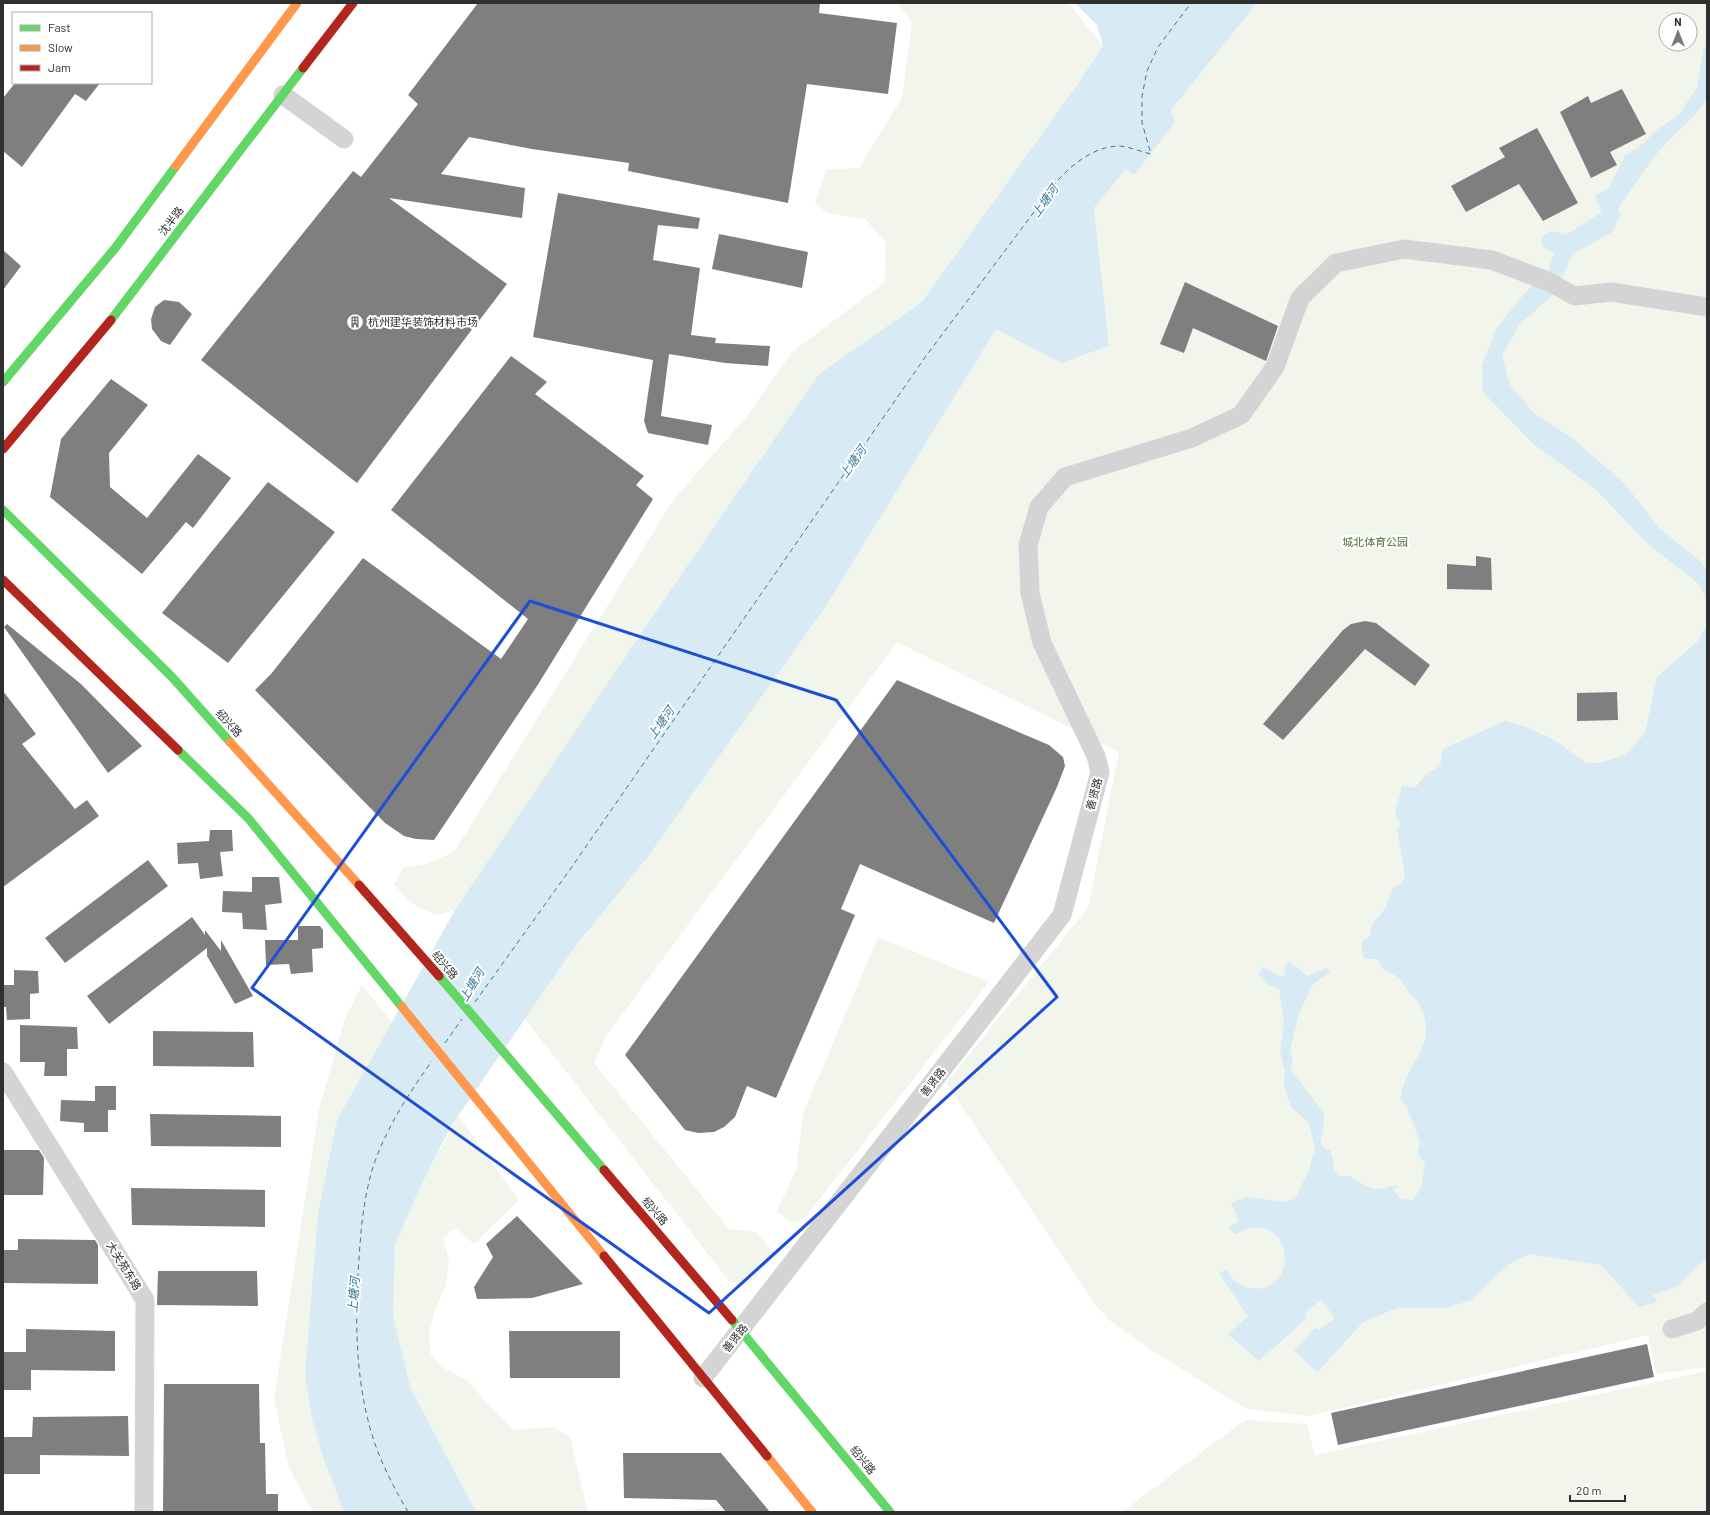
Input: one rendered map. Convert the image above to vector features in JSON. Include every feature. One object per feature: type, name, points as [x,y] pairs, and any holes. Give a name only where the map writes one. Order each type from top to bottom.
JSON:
[{"type":"main road","points":[[3,382],[116,247],[297,3]]},
{"type":"main road","name":"沈半路","points":[[3,449],[109,323],[353,3]]},
{"type":"main road","name":"绍兴路","points":[[3,510],[172,677],[410,942],[741,1330],[890,1512]]},
{"type":"main road","points":[[3,580],[248,818],[812,1512]]},
{"type":"street","points":[[283,95],[344,140]]},
{"type":"street","name":"善贤路","points":[[703,1378],[1062,915],[1100,772],[1096,756],[1042,643],[1030,593],[1028,545],[1039,507],[1065,477],[1192,438],[1241,415],[1275,366],[1300,298],[1336,263],[1404,249],[1492,260],[1547,282],[1575,296],[1611,292],[1707,307]]},
{"type":"street","name":"大关苑东路","points":[[3,1072],[145,1300],[144,1512]]},
{"type":"street","points":[[1672,1329],[1696,1321],[1707,1312]]},
{"type":"highlighted area","points":[[530,601],[836,700],[1057,997],[709,1313],[252,988]]},
{"type":"green space","points":[[897,3],[1065,3],[1071,6],[1103,46],[1077,85],[922,302],[819,374],[455,910],[437,915],[410,903],[394,884],[403,868],[426,864],[454,852],[674,499],[747,416],[792,352],[885,282],[886,243],[865,219],[827,213],[815,203],[826,170],[859,168],[902,98],[912,22]]},
{"type":"green space","name":"城北体育公园","points":[[1257,3],[1707,3],[1707,1367],[1656,1374],[1648,1335],[1309,1416],[1247,1409],[1154,1352],[1109,1320],[1094,1303],[946,1083],[1088,908],[1119,752],[897,642],[606,1036],[594,1063],[729,1229],[756,1232],[775,1253],[754,1280],[743,1285],[729,1281],[525,1019],[574,948],[647,858],[826,606],[996,329],[1061,363],[1109,346],[1094,208],[1126,169],[1134,174],[1159,142],[1171,110]]},
{"type":"green space","points":[[878,937],[989,982],[808,1214],[798,1222],[788,1220],[777,1211],[796,1170],[803,1114]]},
{"type":"green space","points":[[362,985],[393,1024],[337,1120],[318,1213],[313,1280],[313,1422],[325,1463],[344,1512],[313,1512],[289,1468],[274,1399],[319,1109],[344,1021]]},
{"type":"green space","points":[[458,1116],[519,1200],[474,1244],[455,1228],[443,1238],[449,1260],[446,1285],[435,1309],[429,1333],[431,1356],[447,1370],[466,1380],[513,1430],[553,1427],[570,1437],[588,1512],[476,1512],[411,1389],[393,1316],[395,1245],[418,1192]]},
{"type":"green space","points":[[1707,1371],[1707,1512],[1122,1512],[1245,1420],[1307,1424],[1315,1455]]},
{"type":"green space","points":[[736,1506],[741,1512],[660,1512]]},
{"type":"water","name":"上塘河","points":[[1075,3],[1257,3],[1171,110],[1175,122],[1134,175],[1126,169],[1094,208],[1109,346],[1061,363],[996,329],[826,606],[647,858],[574,948],[451,1126],[418,1192],[395,1245],[393,1316],[411,1389],[476,1512],[344,1512],[325,1463],[313,1422],[305,1376],[318,1213],[337,1120],[455,910],[651,619],[819,374],[922,302],[1077,85],[1103,46],[1097,25]]},
{"type":"water","points":[[1704,47],[1707,47],[1707,99],[1694,115],[1663,146],[1642,173],[1617,210],[1621,214],[1612,232],[1573,254],[1554,294],[1519,325],[1502,356],[1510,385],[1535,414],[1572,438],[1624,483],[1659,528],[1700,561],[1707,570],[1707,603],[1700,585],[1647,543],[1595,489],[1532,443],[1483,392],[1482,365],[1496,329],[1527,290],[1548,272],[1554,253],[1543,247],[1541,241],[1543,235],[1553,231],[1566,235],[1602,212],[1595,196],[1609,188],[1625,155],[1638,148],[1658,129],[1679,115],[1697,87]]},
{"type":"water","points":[[1707,625],[1707,1258],[1676,1287],[1653,1295],[1657,1302],[1639,1307],[1601,1265],[1529,1254],[1508,1265],[1472,1300],[1446,1308],[1397,1308],[1363,1322],[1317,1373],[1294,1350],[1315,1328],[1319,1330],[1335,1318],[1321,1300],[1305,1313],[1307,1318],[1259,1361],[1228,1334],[1248,1316],[1219,1273],[1227,1269],[1233,1278],[1242,1285],[1249,1288],[1266,1287],[1278,1279],[1284,1267],[1284,1253],[1280,1240],[1270,1230],[1255,1228],[1236,1234],[1228,1228],[1239,1221],[1231,1203],[1247,1197],[1285,1202],[1295,1199],[1309,1170],[1315,1148],[1309,1123],[1291,1107],[1284,1086],[1285,1071],[1280,1052],[1284,1023],[1279,989],[1268,985],[1259,975],[1262,967],[1281,977],[1285,976],[1285,968],[1288,961],[1308,976],[1327,968],[1331,971],[1312,985],[1298,1017],[1290,1050],[1293,1060],[1290,1069],[1324,1113],[1323,1132],[1320,1141],[1325,1149],[1330,1150],[1334,1170],[1340,1176],[1350,1176],[1362,1184],[1370,1187],[1380,1189],[1400,1186],[1393,1189],[1400,1199],[1413,1200],[1421,1187],[1425,1164],[1417,1153],[1420,1142],[1406,1105],[1401,1101],[1403,1088],[1407,1077],[1423,1047],[1426,1036],[1426,1024],[1421,1007],[1400,979],[1384,970],[1377,959],[1364,959],[1362,952],[1362,941],[1369,937],[1372,925],[1386,907],[1392,889],[1402,883],[1405,876],[1397,829],[1400,824],[1395,813],[1402,786],[1415,788],[1425,775],[1440,766],[1443,749],[1505,721],[1527,727],[1556,741],[1586,763],[1600,763],[1625,755],[1645,733],[1657,677],[1698,641]]},
{"type":"building","points":[[478,3],[820,3],[819,13],[897,23],[888,94],[807,84],[788,203],[628,171],[629,163],[532,149],[469,137],[441,174],[525,188],[522,218],[389,198],[507,284],[475,326],[468,324],[473,328],[357,483],[201,360],[353,171],[361,177],[418,104],[408,95]]},
{"type":"building","points":[[14,84],[99,84],[86,101],[75,94],[22,167],[3,151],[3,98]]},
{"type":"building","points":[[1622,89],[1646,134],[1610,152],[1617,165],[1591,178],[1560,112],[1588,96],[1591,103]]},
{"type":"building","points":[[1537,128],[1578,203],[1543,221],[1519,184],[1466,212],[1451,186],[1505,157],[1499,148]]},
{"type":"building","points":[[558,193],[700,218],[698,229],[658,225],[653,260],[700,268],[691,335],[716,338],[715,343],[770,346],[768,366],[725,363],[669,354],[661,416],[712,425],[708,445],[648,433],[644,421],[653,360],[533,337]]},
{"type":"building","points":[[719,234],[808,252],[802,288],[712,269]]},
{"type":"building","points":[[3,250],[21,266],[3,290]]},
{"type":"building","points":[[1185,282],[1278,326],[1266,361],[1193,328],[1184,353],[1160,344]]},
{"type":"building","points":[[164,300],[179,302],[192,314],[170,345],[161,341],[152,329],[151,319],[155,307]]},
{"type":"building","points":[[511,356],[547,382],[535,394],[644,476],[636,485],[653,499],[537,686],[434,840],[416,839],[404,836],[385,823],[255,690],[271,674],[363,558],[501,659],[528,619],[391,510]]},
{"type":"building","points":[[111,379],[148,405],[109,453],[110,487],[147,518],[198,454],[231,478],[193,528],[186,522],[142,574],[50,497],[61,439]]},
{"type":"building","points":[[268,482],[335,532],[228,663],[162,613]]},
{"type":"building","points":[[1476,556],[1491,558],[1492,590],[1447,589],[1447,564],[1476,566]]},
{"type":"building","points":[[1365,621],[1376,623],[1430,665],[1415,686],[1365,649],[1283,740],[1263,724],[1343,630],[1351,624]]},
{"type":"building","points":[[7,624],[81,684],[142,746],[108,773],[4,627]]},
{"type":"building","points":[[897,680],[1049,745],[1063,757],[1065,766],[1057,787],[994,923],[860,864],[841,909],[855,915],[776,1098],[747,1086],[735,1117],[724,1127],[714,1132],[698,1133],[685,1130],[625,1055]]},
{"type":"building","points":[[3,691],[36,734],[22,744],[75,809],[87,800],[99,816],[3,887]]},
{"type":"building","points":[[1617,692],[1618,720],[1577,721],[1577,693]]},
{"type":"building","points":[[210,830],[232,830],[233,851],[220,852],[223,876],[200,879],[198,863],[178,864],[177,843],[209,841]]},
{"type":"building","points":[[148,860],[168,886],[65,963],[45,938]]},
{"type":"building","points":[[252,877],[279,877],[282,903],[265,905],[267,930],[243,929],[242,913],[222,912],[223,891],[252,892]]},
{"type":"building","points":[[192,917],[205,935],[205,930],[221,951],[221,940],[253,996],[235,1004],[207,956],[207,948],[109,1024],[87,996]]},
{"type":"building","points":[[298,926],[320,926],[323,930],[323,948],[312,949],[313,972],[291,974],[289,964],[266,965],[265,940],[298,940]]},
{"type":"building","points":[[14,970],[38,971],[39,993],[30,994],[30,1019],[7,1020],[6,1007],[3,1007],[3,985],[14,985]]},
{"type":"building","points":[[20,1025],[77,1027],[78,1049],[67,1049],[67,1076],[44,1076],[45,1062],[20,1062]]},
{"type":"building","points":[[153,1031],[253,1032],[254,1067],[153,1066]]},
{"type":"building","points":[[95,1086],[116,1086],[116,1110],[108,1110],[108,1132],[84,1132],[84,1123],[60,1121],[61,1100],[95,1101]]},
{"type":"building","points":[[150,1114],[281,1116],[281,1147],[151,1146]]},
{"type":"building","points":[[3,1150],[39,1150],[44,1158],[43,1195],[3,1195]]},
{"type":"building","points":[[131,1188],[265,1190],[265,1227],[132,1225]]},
{"type":"building","points":[[517,1216],[583,1284],[532,1298],[477,1299],[474,1287],[493,1257],[486,1244]]},
{"type":"building","points":[[18,1239],[95,1240],[98,1245],[98,1284],[3,1283],[3,1250],[18,1250]]},
{"type":"building","points":[[158,1271],[257,1271],[258,1306],[157,1305]]},
{"type":"building","points":[[26,1329],[115,1331],[115,1371],[31,1370],[31,1390],[3,1390],[3,1352],[26,1352]]},
{"type":"building","points":[[509,1331],[620,1331],[620,1378],[510,1378]]},
{"type":"building","points":[[1647,1344],[1654,1377],[1338,1445],[1331,1413]]},
{"type":"building","points":[[164,1384],[259,1384],[260,1443],[265,1443],[266,1494],[278,1494],[278,1512],[163,1512]]},
{"type":"building","points":[[128,1416],[129,1456],[40,1455],[40,1474],[3,1474],[3,1437],[32,1437],[33,1417]]},
{"type":"building","points":[[623,1453],[721,1453],[770,1512],[726,1512],[716,1500],[624,1498]]},
{"type":"ferry route","points":[[475,1002],[569,871],[926,356],[1058,180],[1078,162],[1102,149],[1120,146],[1151,154],[1142,123],[1142,96],[1147,71],[1158,47],[1191,3]]},
{"type":"ferry route","points":[[445,1043],[462,1019]]},
{"type":"ferry route","points":[[408,1512],[381,1459],[372,1436],[364,1404],[357,1342],[358,1280],[364,1211],[374,1164],[385,1137],[399,1111],[432,1061]]},
{"type":"traffic: fast","points":[[111,320],[303,68]]},
{"type":"traffic: fast","points":[[3,382],[116,247],[176,166]]},
{"type":"traffic: fast","points":[[3,510],[172,677],[230,742]]},
{"type":"traffic: fast","points":[[178,750],[248,818],[402,1007]]},
{"type":"traffic: fast","points":[[439,976],[604,1170]]},
{"type":"traffic: fast","points":[[732,1320],[890,1512]]},
{"type":"traffic: slow","points":[[176,166],[297,3]]},
{"type":"traffic: slow","points":[[230,742],[359,885]]},
{"type":"traffic: slow","points":[[402,1007],[604,1256]]},
{"type":"traffic: slow","points":[[767,1456],[812,1512]]},
{"type":"traffic: jam","points":[[303,68],[353,3]]},
{"type":"traffic: jam","points":[[3,449],[111,320]]},
{"type":"traffic: jam","points":[[3,580],[178,750]]},
{"type":"traffic: jam","points":[[359,885],[439,976]]},
{"type":"traffic: jam","points":[[604,1170],[732,1320]]},
{"type":"traffic: jam","points":[[604,1256],[767,1456]]},
{"type":"place","name":"杭州建华装饰材料市场","points":[[355,322]]}]
